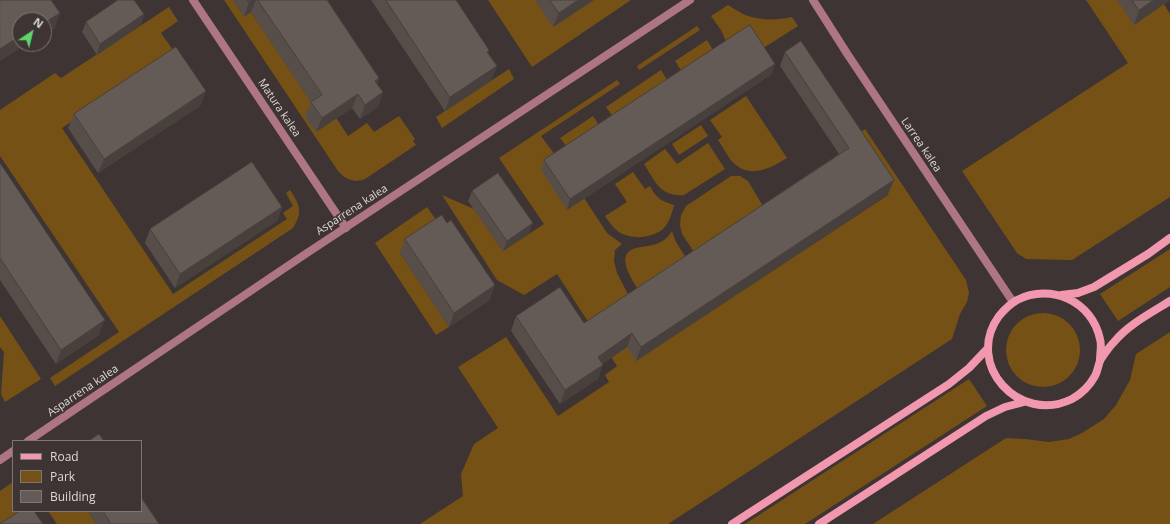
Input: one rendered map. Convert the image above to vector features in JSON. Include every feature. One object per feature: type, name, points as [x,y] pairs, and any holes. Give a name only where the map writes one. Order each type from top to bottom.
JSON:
[{"type":"main road","points":[[1061,295],[1079,305],[1093,320],[1100,339],[1100,360],[1095,375],[1085,389],[1072,399],[1057,405],[1041,406],[1024,402],[1009,393],[998,380],[990,365],[988,348],[990,334],[995,322],[1003,311],[1013,302],[1024,296],[1049,293],[1061,295],[1078,293],[1094,287],[1148,254],[1170,238]]},
{"type":"main road","points":[[1100,360],[1114,342],[1128,328],[1170,301]]},
{"type":"main road","points":[[732,524],[949,384],[969,368],[988,348]]},
{"type":"main road","points":[[819,524],[986,416],[1005,407],[1024,402]]},
{"type":"street","name":"Matura kalea","points":[[193,0],[346,228]]},
{"type":"street","name":"Asparrena kalea","points":[[29,440],[690,0]]},
{"type":"street","name":"Larrea kalea","points":[[813,0],[844,49],[1013,302]]},
{"type":"street","points":[[0,460],[12,452]]},
{"type":"green space","points":[[224,0],[233,0],[244,16],[251,12],[316,109],[337,119],[348,136],[367,123],[374,132],[399,116],[415,139],[413,141],[416,145],[365,179],[354,181],[344,177],[338,171]]},
{"type":"green space","points":[[488,0],[631,0],[532,67]]},
{"type":"green space","points":[[1086,0],[1117,0],[1164,4],[1170,14],[1170,197],[1072,260],[1026,259],[1017,253],[962,171],[1128,63]]},
{"type":"green space","points":[[728,5],[745,15],[756,18],[774,19],[792,17],[798,26],[757,52],[728,46],[721,30],[711,16]]},
{"type":"green space","points":[[169,7],[178,21],[161,33],[175,53],[62,128],[173,294],[287,219],[283,213],[293,206],[286,193],[290,190],[298,204],[298,217],[293,228],[55,386],[50,378],[119,332],[0,156],[0,110],[55,73],[61,78]]},
{"type":"green space","points":[[697,26],[700,30],[639,70],[637,66]]},
{"type":"green space","points":[[707,40],[716,55],[684,75],[675,61]]},
{"type":"green space","points":[[509,69],[514,79],[442,128],[436,117]]},
{"type":"green space","points":[[661,70],[670,85],[616,121],[606,107]]},
{"type":"green space","points":[[617,80],[620,84],[541,136],[558,159],[567,209],[584,198],[607,233],[622,244],[615,250],[614,261],[617,273],[632,302],[636,361],[888,195],[852,138],[865,129],[966,280],[969,293],[967,302],[960,314],[952,339],[668,524],[420,524],[463,496],[461,474],[474,444],[498,428],[458,367],[506,337],[558,416],[609,382],[605,375],[617,366],[557,274],[524,295],[497,280],[442,195],[474,209],[503,251],[544,224],[499,158]]},
{"type":"green space","points":[[746,96],[787,158],[758,171],[743,169],[730,159],[718,140],[722,137],[710,120]]},
{"type":"green space","points":[[593,116],[602,130],[570,151],[560,138]]},
{"type":"green space","points":[[701,125],[708,136],[679,155],[672,144]]},
{"type":"green space","points":[[708,143],[725,169],[684,195],[676,195],[664,191],[655,182],[644,164],[665,149],[677,164]]},
{"type":"green space","points":[[633,172],[645,189],[650,186],[659,198],[674,205],[672,214],[664,228],[653,235],[632,237],[620,233],[605,216],[627,202],[615,184]]},
{"type":"green space","points":[[731,176],[740,176],[748,181],[767,213],[698,258],[682,234],[680,225],[681,215],[686,206]]},
{"type":"green space","points":[[427,207],[446,234],[400,253],[449,327],[436,335],[375,243]]},
{"type":"green space","points":[[672,231],[676,242],[690,264],[642,295],[627,270],[626,256],[629,251],[636,248],[654,245],[661,242]]},
{"type":"green space","points":[[1170,249],[1170,287],[1118,321],[1100,294]]},
{"type":"green space","points":[[1043,313],[1057,316],[1069,324],[1077,336],[1080,350],[1077,364],[1069,376],[1057,384],[1043,387],[1029,384],[1017,376],[1009,364],[1006,350],[1009,336],[1017,324],[1029,316]]},
{"type":"green space","points":[[0,316],[41,379],[5,402],[1,394],[4,352],[0,347]]},
{"type":"green space","points":[[1170,332],[1170,524],[873,524],[1006,438],[1049,442],[1069,439],[1082,433],[1104,419],[1116,405],[1130,380],[1136,354]]},
{"type":"green space","points":[[969,379],[987,406],[805,524],[745,524]]},
{"type":"green space","points":[[12,483],[12,512],[31,512],[17,524],[0,524],[0,491]]},
{"type":"green space","points":[[49,512],[89,512],[96,524],[57,524]]},
{"type":"building","points":[[0,0],[51,0],[60,13],[52,18],[52,12],[12,12],[12,41],[0,49]]},
{"type":"building","points":[[118,0],[134,0],[144,14],[100,44],[86,22]]},
{"type":"building","points":[[258,0],[327,0],[379,78],[375,81],[383,92],[365,105],[358,94],[322,118],[311,102],[322,95]]},
{"type":"building","points":[[386,0],[456,0],[489,50],[487,52],[497,66],[450,97]]},
{"type":"building","points":[[550,0],[578,0],[559,13]]},
{"type":"building","points":[[1132,0],[1154,0],[1139,10]]},
{"type":"building","points":[[750,25],[775,64],[570,199],[544,160]]},
{"type":"building","points":[[801,41],[894,180],[641,347],[632,333],[598,357],[603,365],[565,390],[516,316],[560,287],[584,323],[849,148],[785,52]]},
{"type":"building","points":[[176,47],[206,91],[104,159],[74,114]]},
{"type":"building","points":[[252,162],[282,207],[180,274],[150,229]]},
{"type":"building","points":[[0,163],[105,320],[61,350],[0,258]]},
{"type":"building","points":[[498,173],[533,223],[507,241],[472,191]]},
{"type":"building","points":[[442,215],[447,223],[451,220],[495,285],[454,313],[405,239]]},
{"type":"building","points":[[99,434],[103,440],[90,440]]},
{"type":"building","points":[[142,498],[159,524],[111,524],[104,512],[142,512]]},
{"type":"building","points":[[18,512],[35,512],[43,524],[0,524]]}]
